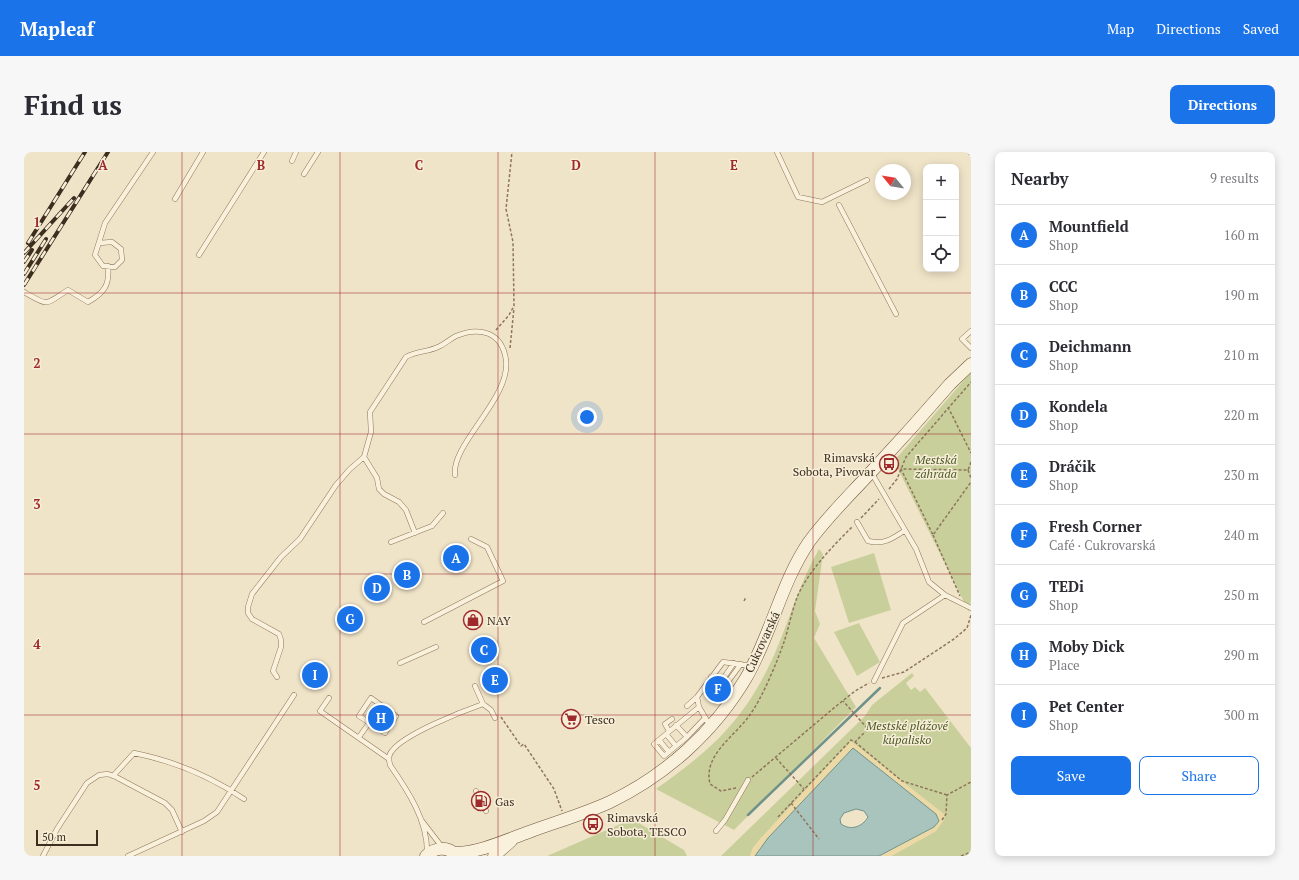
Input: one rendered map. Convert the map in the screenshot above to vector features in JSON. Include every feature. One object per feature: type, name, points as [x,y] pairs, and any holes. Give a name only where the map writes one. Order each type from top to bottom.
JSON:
[{"type":"main road","name":"Cukrovarská","points":[[493,850],[517,836],[586,812],[643,784],[688,750],[747,665],[793,571],[809,542],[831,515],[950,384],[971,364]]},
{"type":"main road","points":[[426,855],[437,849],[461,853],[493,850]]},
{"type":"main road","points":[[475,856],[493,850]]},
{"type":"lane","points":[[99,243],[112,242],[121,250],[122,260],[115,267],[103,266],[95,256],[105,223],[153,152]]},
{"type":"lane","points":[[175,199],[203,152]]},
{"type":"lane","points":[[199,255],[264,152]]},
{"type":"lane","points":[[292,161],[296,152]]},
{"type":"lane","points":[[304,174],[318,152]]},
{"type":"lane","points":[[777,152],[798,197],[822,202],[867,180]]},
{"type":"lane","points":[[839,205],[896,314]]},
{"type":"lane","points":[[24,292],[43,304],[48,304],[68,290],[88,302],[100,295],[109,279],[108,266]]},
{"type":"lane","points":[[971,331],[962,339],[971,348]]},
{"type":"lane","points":[[277,677],[273,671],[281,647],[281,640],[279,634],[252,619],[248,613],[248,607],[252,594],[281,557],[300,539],[336,485],[350,469],[364,458],[371,432],[370,412],[406,357],[412,353],[438,347],[454,337],[467,332],[489,332],[497,339],[504,350],[506,361],[503,384],[461,453],[454,469],[455,475]]},
{"type":"lane","points":[[364,458],[377,478],[379,489],[384,494],[399,502],[406,510],[415,533]]},
{"type":"lane","points":[[871,472],[916,550],[929,582],[945,595],[971,608]]},
{"type":"lane","points":[[391,542],[432,526],[443,513]]},
{"type":"lane","points":[[857,522],[868,541],[877,544],[888,541],[904,531]]},
{"type":"lane","points":[[424,622],[503,581],[487,547],[471,540]]},
{"type":"lane","points":[[874,681],[903,623],[945,595]]},
{"type":"lane","points":[[400,663],[436,647]]},
{"type":"lane","points":[[687,706],[697,697],[723,662],[747,665]]},
{"type":"lane","points":[[720,683],[734,663]]},
{"type":"lane","points":[[711,677],[724,687],[747,665]]},
{"type":"lane","points":[[475,686],[483,704],[495,718]]},
{"type":"lane","points":[[128,856],[182,832],[210,818],[217,812],[294,695]]},
{"type":"lane","points":[[697,697],[699,707],[708,722],[664,756],[654,744],[699,707]]},
{"type":"lane","points":[[329,698],[320,711],[389,759]]},
{"type":"lane","points":[[388,728],[385,733],[359,716],[371,698],[396,716],[393,721]]},
{"type":"lane","points":[[426,855],[427,846],[417,809],[390,765],[389,759],[391,751],[413,735],[483,704]]},
{"type":"lane","points":[[672,719],[665,724],[668,733],[676,746]]},
{"type":"lane","points":[[359,737],[369,723]]},
{"type":"lane","points":[[676,725],[687,737]]},
{"type":"lane","points":[[659,740],[669,752]]},
{"type":"lane","points":[[113,776],[134,753],[162,759],[220,783],[244,799]]},
{"type":"lane","points":[[43,856],[57,829],[87,783],[99,776],[108,774],[165,803],[172,810],[182,832]]},
{"type":"lane","points":[[716,831],[725,820],[748,780]]},
{"type":"lane","points":[[476,791],[486,811]]},
{"type":"lane","points":[[420,818],[451,852]]},
{"type":"path","points":[[506,361],[510,346],[514,306],[513,242],[506,209],[512,152]]},
{"type":"path","points":[[489,332],[498,330],[514,306]]},
{"type":"path","points":[[971,382],[948,407],[906,458],[897,479],[884,495],[824,558],[807,580],[798,596],[783,644],[752,712],[722,745],[712,761],[708,776],[710,784],[715,789],[721,791],[730,790],[748,780],[855,691],[874,681],[904,672],[963,633],[971,620],[971,614]]},
{"type":"path","points":[[948,407],[971,453]]},
{"type":"path","points":[[971,462],[968,470],[971,478]]},
{"type":"path","points":[[901,470],[968,470]]},
{"type":"path","points":[[901,470],[965,604]]},
{"type":"path","points":[[933,535],[971,482]]},
{"type":"path","points":[[744,601],[746,597]]},
{"type":"path","points":[[843,701],[868,729],[854,742]]},
{"type":"path","points":[[500,715],[521,746],[524,744],[554,789],[563,814]]},
{"type":"path","points":[[778,817],[851,740],[902,781],[947,795],[971,782]]},
{"type":"path","points":[[776,758],[804,789]]},
{"type":"path","points":[[942,820],[946,814],[947,795]]},
{"type":"path","points":[[791,803],[819,840]]},
{"type":"path","points":[[961,856],[971,852]]},
{"type":"green space","name":"Mestská záhrada","points":[[971,372],[971,600],[969,612],[894,461]]},
{"type":"green space","points":[[819,549],[823,554],[815,611],[820,624],[814,638],[856,707],[734,830],[656,789],[695,760],[740,714],[764,676],[775,653],[801,587]]},
{"type":"green space","points":[[874,553],[891,610],[849,623],[831,567]]},
{"type":"green space","points":[[859,623],[880,662],[857,676],[834,632]]},
{"type":"green space","name":"Mestské plážové kúpalisko","points":[[912,673],[914,676],[906,683],[911,690],[915,687],[920,692],[925,688],[971,748],[971,856],[891,856],[936,831],[945,815],[851,742],[761,838],[753,848],[750,856],[721,856],[865,716],[872,705]]},
{"type":"green space","points":[[632,819],[684,850],[687,856],[547,856]]},
{"type":"sand","points":[[851,741],[945,815],[944,820],[936,831],[891,856],[879,856],[934,827],[939,821],[936,814],[853,748],[768,838],[755,856],[750,856],[753,848],[761,838]]},
{"type":"water","points":[[853,748],[936,814],[939,821],[934,827],[879,856],[755,856],[768,838]],"holes":[[[856,809],[864,811],[868,817],[863,823],[856,827],[849,827],[841,824],[840,819],[844,813]]]},
{"type":"waterway","points":[[748,815],[880,688]]},
{"type":"railway","points":[[28,243],[85,152]]},
{"type":"railway","points":[[24,285],[108,152]]},
{"type":"railway","points":[[24,253],[74,198]]},
{"type":"railway","points":[[24,274],[46,239]]},
{"type":"railway","points":[[24,262],[32,250]]},
{"type":"place","name":"Rimavská Sobota, Pivovar","points":[[889,464]]},
{"type":"place","name":"Mountfield","points":[[456,558]]},
{"type":"place","name":"CCC","points":[[407,575]]},
{"type":"place","name":"Kondela","points":[[377,588]]},
{"type":"place","name":"TEDi","points":[[350,619]]},
{"type":"place","name":"NAY","points":[[473,620]]},
{"type":"place","name":"Deichmann","points":[[484,650]]},
{"type":"place","name":"Pet Center","points":[[315,675]]},
{"type":"place","name":"Dráčik","points":[[495,680]]},
{"type":"place","name":"Fresh Corner","points":[[718,689]]},
{"type":"place","name":"Moby Dick","points":[[381,718]]},
{"type":"place","name":"Tesco","points":[[571,719]]},
{"type":"place","name":"Gas","points":[[481,801]]},
{"type":"place","name":"Rimavská Sobota, TESCO","points":[[593,824]]}]
